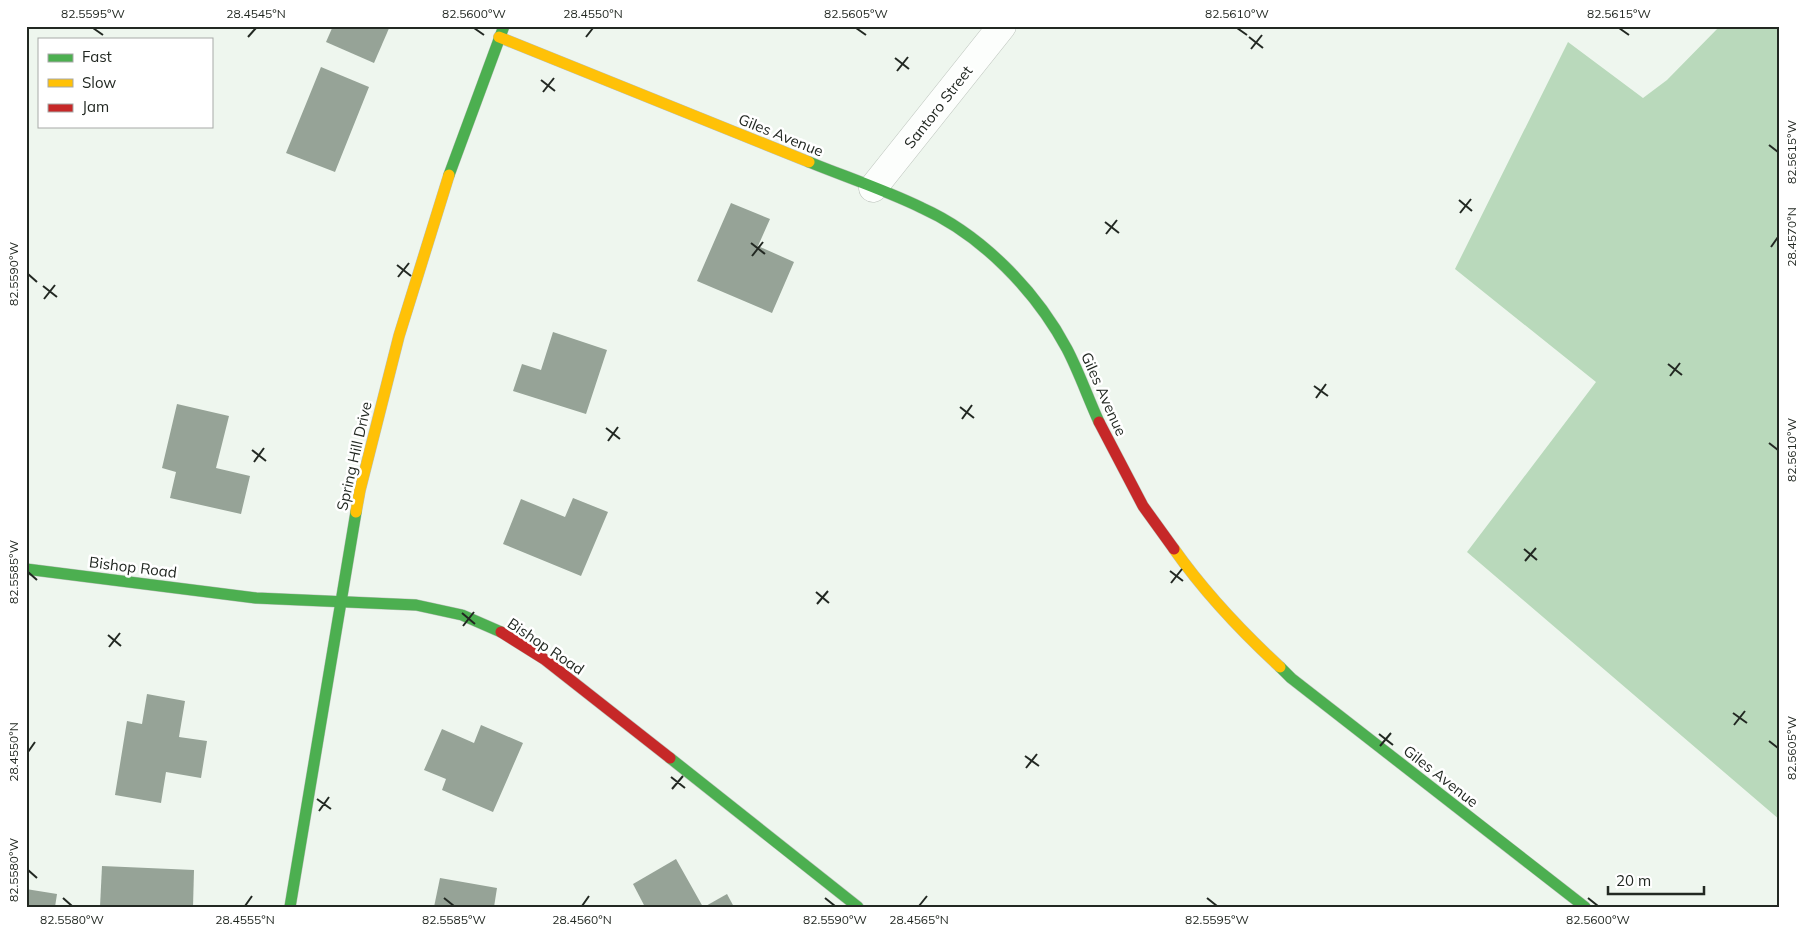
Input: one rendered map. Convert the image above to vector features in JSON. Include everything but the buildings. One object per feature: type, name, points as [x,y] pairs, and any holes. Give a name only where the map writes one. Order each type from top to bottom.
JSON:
[{"type":"street","name":"Santoro Street","points":[[873,188],[1002,26]]},
{"type":"street","name":"Giles Avenue","points":[[501,31],[923,208],[968,235],[1008,269],[1042,309],[1067,349],[1104,434],[1143,506],[1187,568],[1236,626],[1291,678],[1585,907]]},
{"type":"street","name":"Spring Hill Drive","points":[[290,907],[360,490],[399,336],[443,191],[501,31]]},
{"type":"street","name":"Bishop Road","points":[[26,569],[256,598],[416,606],[462,615],[505,634],[544,659],[858,907]]},
{"type":"green space","points":[[1720,26],[1780,26],[1780,820],[1467,552],[1596,382],[1455,269],[1568,42],[1643,98],[1667,80]]},
{"type":"traffic: fast","points":[[449,175],[504,26]]},
{"type":"traffic: fast","points":[[809,162],[908,201],[944,219],[986,249],[1023,286],[1054,327],[1067,349],[1099,422]]},
{"type":"traffic: fast","points":[[290,907],[356,512]]},
{"type":"traffic: fast","points":[[26,569],[256,598],[416,605],[462,615],[501,632]]},
{"type":"traffic: fast","points":[[1280,667],[1291,678],[1585,907]]},
{"type":"traffic: fast","points":[[670,758],[858,907]]},
{"type":"traffic: slow","points":[[499,37],[809,162]]},
{"type":"traffic: slow","points":[[356,512],[399,336],[449,175]]},
{"type":"traffic: slow","points":[[1174,549],[1224,611],[1280,667]]},
{"type":"traffic: jam","points":[[1099,422],[1143,506],[1174,549]]},
{"type":"traffic: jam","points":[[501,632],[544,659],[670,758]]}]
